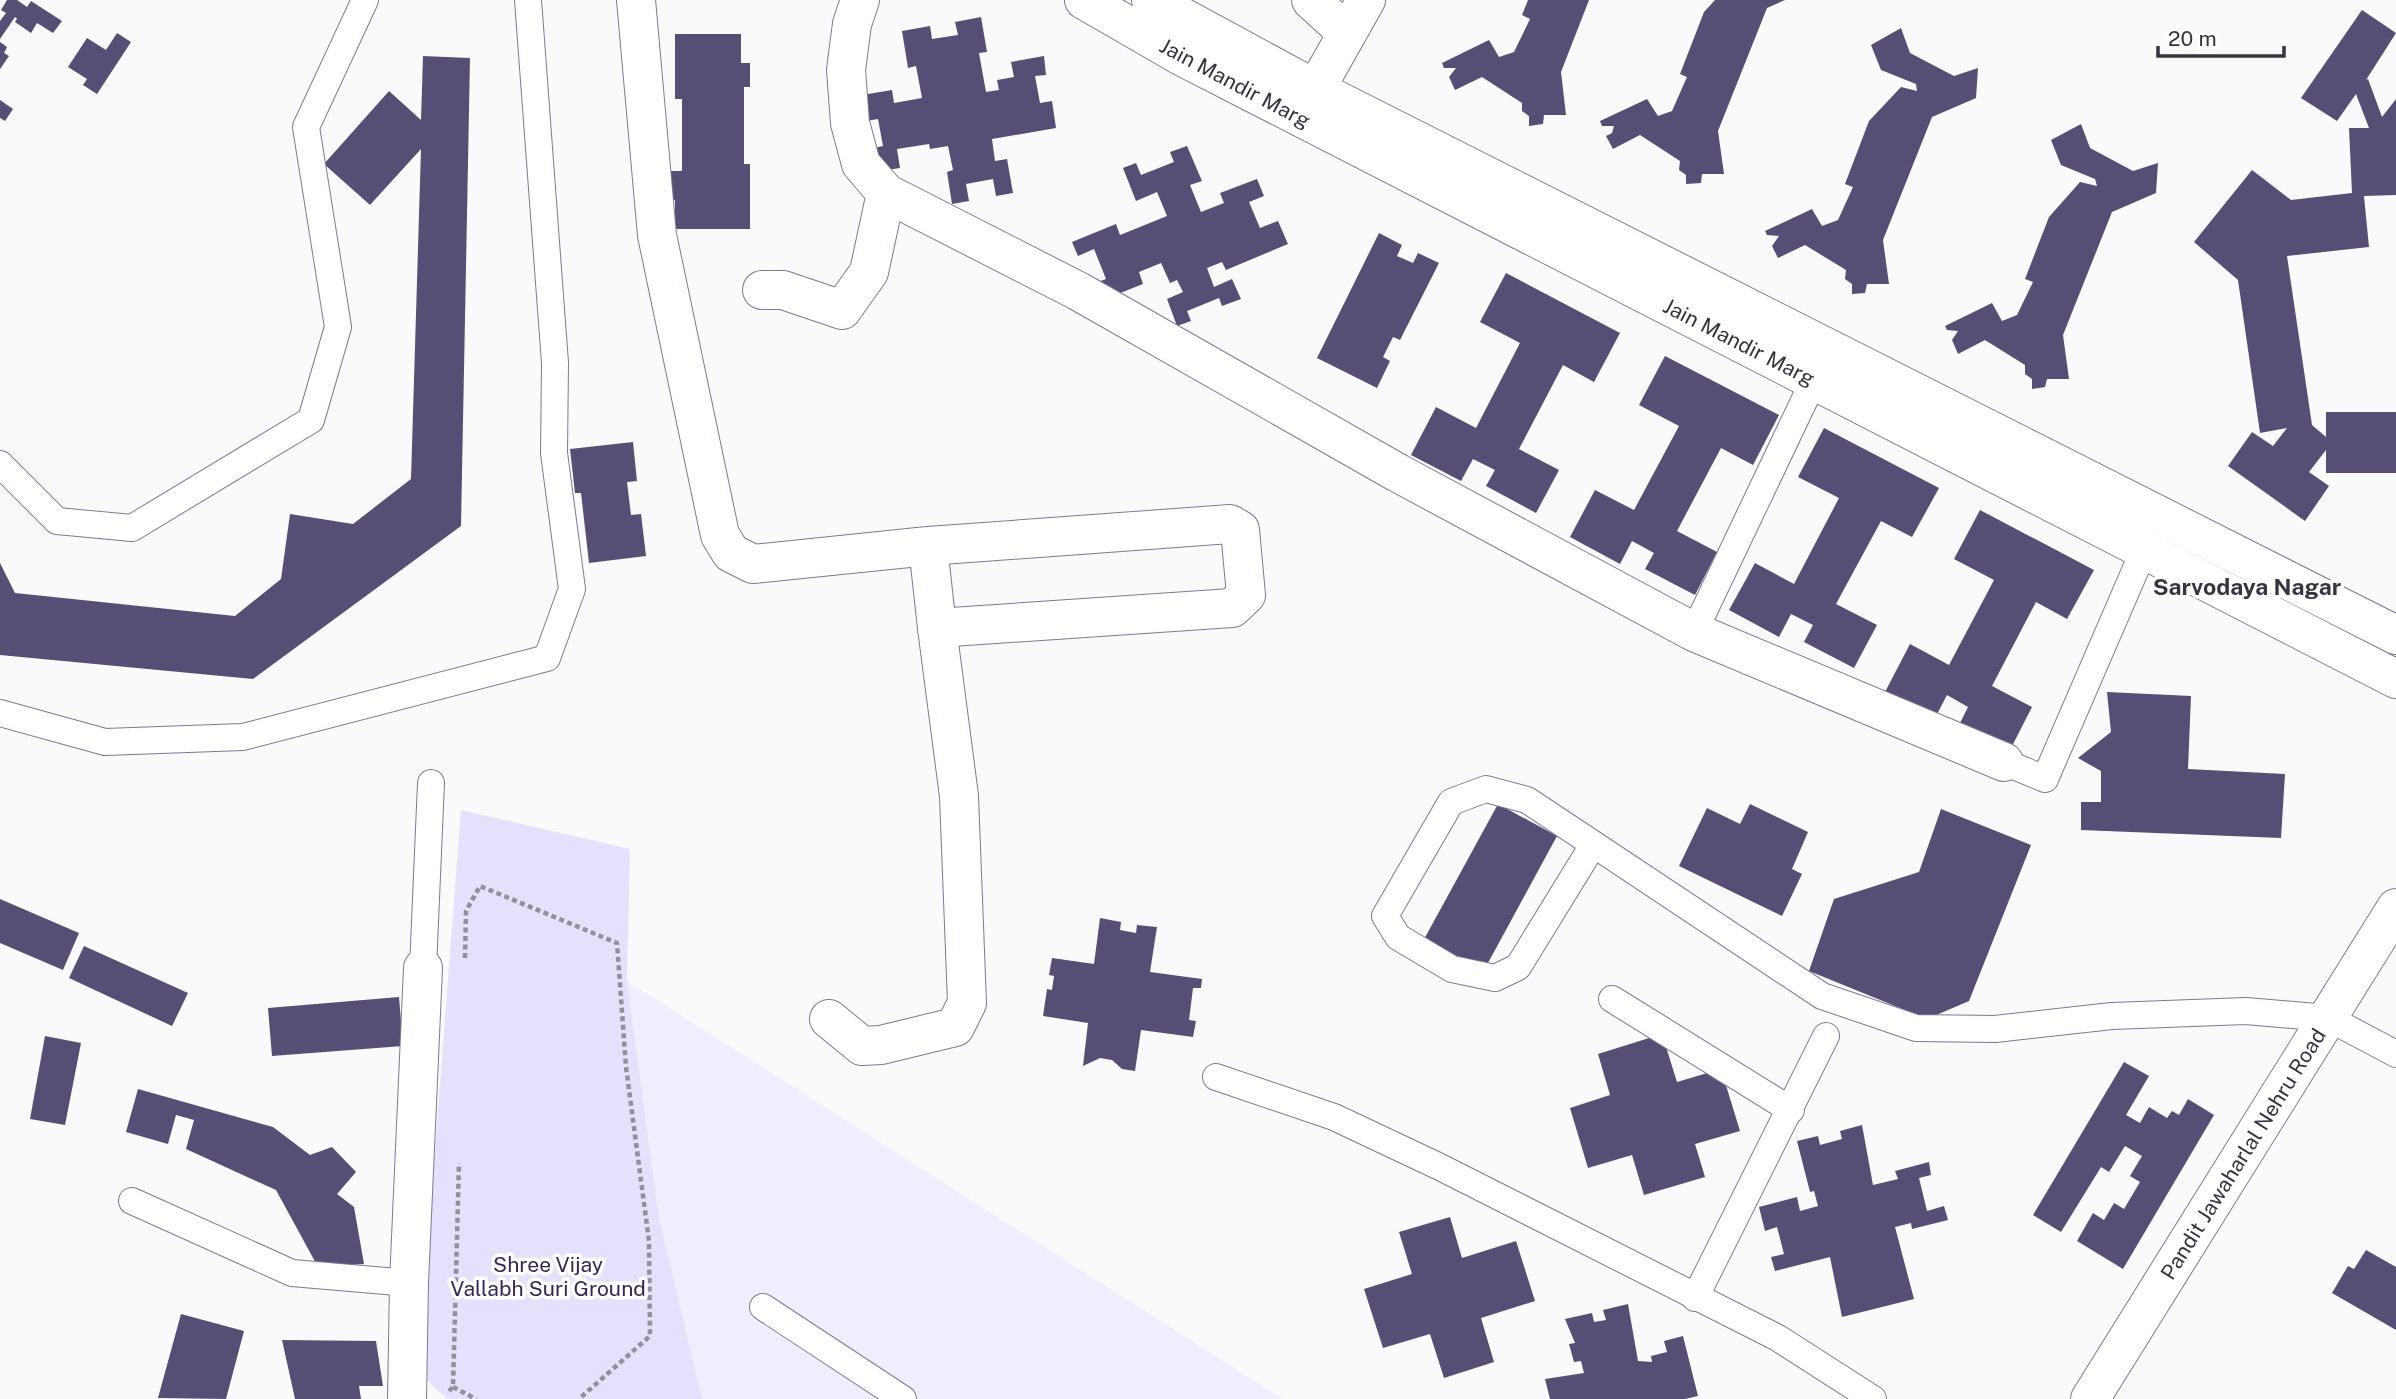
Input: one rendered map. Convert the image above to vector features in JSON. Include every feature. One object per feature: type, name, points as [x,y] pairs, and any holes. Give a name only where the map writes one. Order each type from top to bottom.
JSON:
[{"type":"street","points":[[636,0],[656,235],[720,535],[731,554],[754,564],[928,547],[1230,524],[1240,530],[1246,595],[1232,608],[937,628]]},
{"type":"street","points":[[860,0],[852,24],[846,70],[850,123],[861,164],[886,193],[1078,291],[1398,473],[1694,632],[2004,762]]},
{"type":"street","name":"Jain Mandir Marg","points":[[1084,0],[1148,11],[1308,103],[2000,455],[2154,555],[2396,679]]},
{"type":"street","points":[[1311,0],[1347,33]]},
{"type":"street","points":[[1308,103],[1366,0]]},
{"type":"street","points":[[762,290],[783,290],[842,310],[869,272],[886,193]]},
{"type":"street","name":"Jain Mandir Marg","points":[[1672,288],[1814,380],[2182,527],[2396,635]]},
{"type":"street","points":[[2154,555],[2182,527]]},
{"type":"street","points":[[829,1019],[862,1046],[881,1045],[956,1027],[967,1003],[959,796],[928,547]]},
{"type":"street","points":[[2316,638],[2336,605]]},
{"type":"street","name":"Pandit Jawaharlal Nehru Road","points":[[2090,1399],[2396,908]]},
{"type":"street","points":[[407,1399],[409,1283],[423,968]]},
{"type":"lane","points":[[0,464],[57,521],[132,528],[311,420],[338,327],[306,127],[365,0]]},
{"type":"lane","points":[[0,713],[105,741],[243,737],[547,658],[572,589],[554,453],[555,363],[528,0]]},
{"type":"lane","points":[[1694,632],[1814,380]]},
{"type":"lane","points":[[2004,762],[2046,779],[2154,555]]},
{"type":"lane","points":[[423,968],[431,783]]},
{"type":"lane","points":[[1593,845],[1518,967],[1495,978],[1452,969],[1398,937],[1385,916],[1451,802],[1486,789],[1527,800],[1822,996],[1916,1028],[1995,1029],[2112,1016],[2246,1011],[2328,1018],[2396,1054]]},
{"type":"lane","points":[[1612,999],[1791,1110]]},
{"type":"lane","points":[[1695,1298],[1826,1037]]},
{"type":"lane","points":[[1216,1077],[1334,1117],[1596,1244],[1695,1298],[1778,1338],[1873,1399]]},
{"type":"lane","points":[[132,1201],[292,1273],[409,1283]]},
{"type":"lane","points":[[764,1307],[903,1399]]},
{"type":"path","points":[[464,966],[466,911],[480,886],[617,943],[626,1067],[649,1241],[650,1336],[579,1399]]},
{"type":"path","points":[[459,1156],[453,1387],[476,1399]]},
{"type":"shaded area","points":[[627,981],[1283,1399],[702,1399],[659,1218]]},
{"type":"green space","name":"Shree Vijay Vallabh Suri Ground","points":[[461,810],[630,849],[627,981],[659,1218],[702,1399],[447,1399],[418,1372]]},
{"type":"building","points":[[7,0],[17,0],[27,7],[31,1],[62,21],[53,33],[37,23],[31,33],[15,22],[15,17],[0,39],[0,21],[6,13],[1,10]]},
{"type":"building","points":[[1528,0],[1589,0],[1561,72],[1566,115],[1544,115],[1543,124],[1529,126],[1529,116],[1522,111],[1522,103],[1482,77],[1455,90],[1449,77],[1456,68],[1444,68],[1442,63],[1489,40],[1499,57],[1514,52],[1530,19],[1522,15]]},
{"type":"building","points":[[1715,0],[1785,0],[1767,8],[1718,131],[1724,174],[1702,174],[1701,183],[1686,184],[1686,175],[1679,170],[1680,161],[1640,135],[1613,149],[1606,136],[1612,133],[1614,126],[1602,126],[1600,121],[1647,99],[1658,116],[1672,111],[1687,77],[1680,74],[1704,12]]},
{"type":"building","points":[[2362,10],[2396,33],[2366,80],[2368,79],[2382,117],[2396,99],[2396,195],[2364,196],[2369,247],[2287,256],[2312,425],[2326,437],[2326,412],[2396,412],[2396,473],[2326,473],[2326,450],[2309,472],[2329,486],[2305,521],[2228,466],[2252,432],[2273,446],[2287,428],[2260,433],[2238,280],[2194,242],[2252,170],[2291,200],[2352,193],[2349,128],[2369,128],[2356,94],[2337,121],[2301,98]]},
{"type":"building","points":[[981,17],[987,52],[979,53],[986,92],[999,90],[997,80],[1014,77],[1011,62],[1044,56],[1046,75],[1035,76],[1040,103],[1052,101],[1056,128],[992,139],[995,161],[1007,159],[1013,193],[996,196],[993,179],[966,184],[969,201],[952,204],[947,172],[953,170],[948,146],[930,149],[929,144],[897,149],[900,168],[873,172],[869,149],[883,146],[878,119],[860,122],[856,96],[892,90],[894,103],[922,98],[916,66],[908,68],[902,31],[930,26],[932,39],[958,35],[955,22]]},
{"type":"building","points":[[1901,28],[1910,53],[1954,76],[1978,68],[1976,98],[1932,117],[1883,240],[1889,284],[1867,284],[1865,293],[1852,294],[1852,284],[1845,279],[1846,270],[1805,245],[1778,258],[1772,246],[1779,236],[1767,235],[1765,231],[1812,209],[1822,226],[1838,220],[1853,187],[1845,184],[1869,121],[1901,87],[1917,91],[1916,84],[1881,70],[1871,45]]},
{"type":"building","points":[[117,33],[131,42],[97,94],[83,85],[87,79],[68,67],[87,38],[106,50]]},
{"type":"building","points":[[675,34],[741,34],[741,63],[750,63],[750,87],[744,87],[744,164],[750,164],[750,229],[675,229],[675,200],[668,200],[668,171],[682,171],[682,99],[675,99]]},
{"type":"building","points":[[0,42],[7,47],[4,53],[9,56],[0,69]]},
{"type":"building","points":[[423,56],[470,58],[461,526],[253,679],[0,655],[0,563],[15,593],[235,616],[281,579],[290,514],[353,524],[411,479],[421,149],[370,205],[324,164],[389,91],[421,120]]},
{"type":"building","points":[[0,100],[13,109],[5,121],[0,118]]},
{"type":"building","points":[[2081,124],[2090,148],[2133,171],[2158,163],[2156,193],[2112,212],[2063,335],[2069,379],[2047,379],[2045,387],[2032,389],[2032,379],[2025,374],[2025,365],[1985,340],[1958,354],[1952,340],[1958,331],[1947,330],[1945,326],[1992,303],[2002,321],[2017,315],[2033,282],[2025,279],[2049,217],[2080,182],[2097,186],[2095,179],[2061,165],[2051,140]]},
{"type":"building","points":[[1187,146],[1202,181],[1190,185],[1201,212],[1224,203],[1220,193],[1257,179],[1264,196],[1249,202],[1260,228],[1278,221],[1288,244],[1226,270],[1222,262],[1207,268],[1214,287],[1232,279],[1241,299],[1222,306],[1219,298],[1187,311],[1191,321],[1177,326],[1167,299],[1183,292],[1177,280],[1170,283],[1161,263],[1139,272],[1143,284],[1100,301],[1092,284],[1106,279],[1094,249],[1078,256],[1072,242],[1116,224],[1120,235],[1167,216],[1157,192],[1136,201],[1123,168],[1136,163],[1141,175],[1174,162],[1170,152]]},
{"type":"building","points":[[1379,233],[1402,245],[1397,256],[1413,263],[1418,253],[1439,263],[1400,340],[1393,337],[1383,357],[1390,361],[1377,388],[1317,358]]},
{"type":"building","points":[[1506,273],[1620,333],[1594,382],[1563,365],[1519,449],[1559,470],[1536,513],[1486,486],[1495,470],[1473,459],[1461,481],[1411,455],[1436,407],[1476,428],[1520,343],[1480,322]]},
{"type":"building","points":[[1665,356],[1779,415],[1753,465],[1721,448],[1677,531],[1717,552],[1695,595],[1645,569],[1654,553],[1632,541],[1620,564],[1570,537],[1595,490],[1634,510],[1679,426],[1639,405]]},
{"type":"building","points":[[1824,428],[1939,488],[1912,537],[1881,521],[1836,604],[1877,625],[1854,668],[1804,642],[1813,625],[1791,614],[1779,637],[1729,610],[1755,563],[1794,584],[1839,498],[1798,477]]},
{"type":"building","points":[[633,442],[637,481],[627,482],[631,515],[641,514],[646,556],[589,563],[581,493],[575,493],[570,449]]},
{"type":"building","points":[[1980,510],[2094,570],[2067,619],[2036,602],[1992,686],[2032,707],[2010,750],[1960,723],[1968,707],[1947,695],[1935,718],[1885,692],[1910,644],[1949,665],[1994,580],[1954,559]]},
{"type":"building","points":[[2107,692],[2191,696],[2188,769],[2285,774],[2281,838],[2081,830],[2081,802],[2101,802],[2101,771],[2078,758],[2111,732]]},
{"type":"building","points":[[1498,804],[1557,836],[1482,974],[1422,943]]},
{"type":"building","points":[[1750,804],[1808,832],[1792,869],[1802,874],[1782,916],[1679,866],[1707,808],[1740,824]]},
{"type":"building","points":[[1941,809],[2031,845],[1969,1001],[1927,1019],[1809,971],[1834,899],[1919,872]]},
{"type":"building","points":[[0,899],[79,933],[63,970],[0,943]]},
{"type":"building","points":[[1100,918],[1121,922],[1120,930],[1136,933],[1137,925],[1157,927],[1150,972],[1202,979],[1201,988],[1193,988],[1189,1020],[1196,1021],[1193,1037],[1141,1030],[1135,1071],[1122,1069],[1112,1060],[1100,1058],[1083,1066],[1088,1023],[1043,1016],[1047,989],[1052,990],[1054,976],[1049,975],[1052,958],[1094,964]]},
{"type":"building","points":[[84,946],[188,993],[172,1026],[69,978]]},
{"type":"building","points":[[399,997],[403,1046],[272,1056],[268,1008]]},
{"type":"building","points":[[1662,1034],[1677,1082],[1721,1069],[1740,1131],[1695,1144],[1705,1177],[1644,1195],[1632,1155],[1588,1168],[1570,1108],[1610,1095],[1598,1054]]},
{"type":"building","points":[[45,1036],[81,1043],[65,1125],[30,1119]]},
{"type":"building","points":[[2124,1062],[2149,1076],[2126,1115],[2140,1123],[2149,1107],[2167,1118],[2172,1111],[2179,1115],[2188,1099],[2214,1115],[2123,1269],[2077,1241],[2093,1213],[2104,1220],[2114,1203],[2124,1209],[2140,1182],[2130,1176],[2142,1156],[2125,1146],[2109,1172],[2101,1167],[2061,1232],[2033,1215]]},
{"type":"building","points":[[138,1089],[273,1127],[310,1155],[332,1147],[356,1172],[337,1194],[354,1207],[364,1264],[318,1267],[276,1190],[186,1149],[194,1120],[176,1115],[168,1144],[126,1132]]},
{"type":"building","points":[[1862,1125],[1873,1185],[1898,1179],[1895,1171],[1929,1162],[1931,1175],[1919,1178],[1927,1211],[1944,1206],[1948,1220],[1912,1229],[1911,1223],[1895,1227],[1914,1299],[1842,1317],[1830,1257],[1775,1271],[1771,1257],[1784,1254],[1777,1227],[1765,1231],[1759,1207],[1797,1197],[1800,1211],[1818,1206],[1814,1191],[1810,1192],[1797,1141],[1818,1136],[1820,1145],[1842,1139],[1840,1131]]},
{"type":"building","points":[[1450,1217],[1462,1258],[1516,1241],[1535,1301],[1481,1318],[1494,1362],[1444,1378],[1430,1334],[1383,1348],[1364,1289],[1412,1274],[1399,1232]]},
{"type":"building","points":[[2366,1250],[2396,1267],[2396,1330],[2332,1293],[2348,1266],[2354,1269]]},
{"type":"building","points":[[1628,1304],[1638,1361],[1652,1362],[1651,1356],[1667,1352],[1664,1341],[1683,1336],[1698,1396],[1685,1399],[1550,1399],[1545,1379],[1584,1373],[1581,1361],[1574,1362],[1569,1344],[1575,1343],[1565,1319],[1592,1313],[1594,1322],[1606,1320],[1603,1310]]},
{"type":"building","points":[[181,1314],[244,1331],[226,1399],[158,1398]]},
{"type":"building","points":[[282,1340],[376,1341],[383,1386],[359,1386],[361,1399],[295,1399]]},
{"type":"district","name":"Sarvodaya Nagar","points":[[2247,586]]}]
